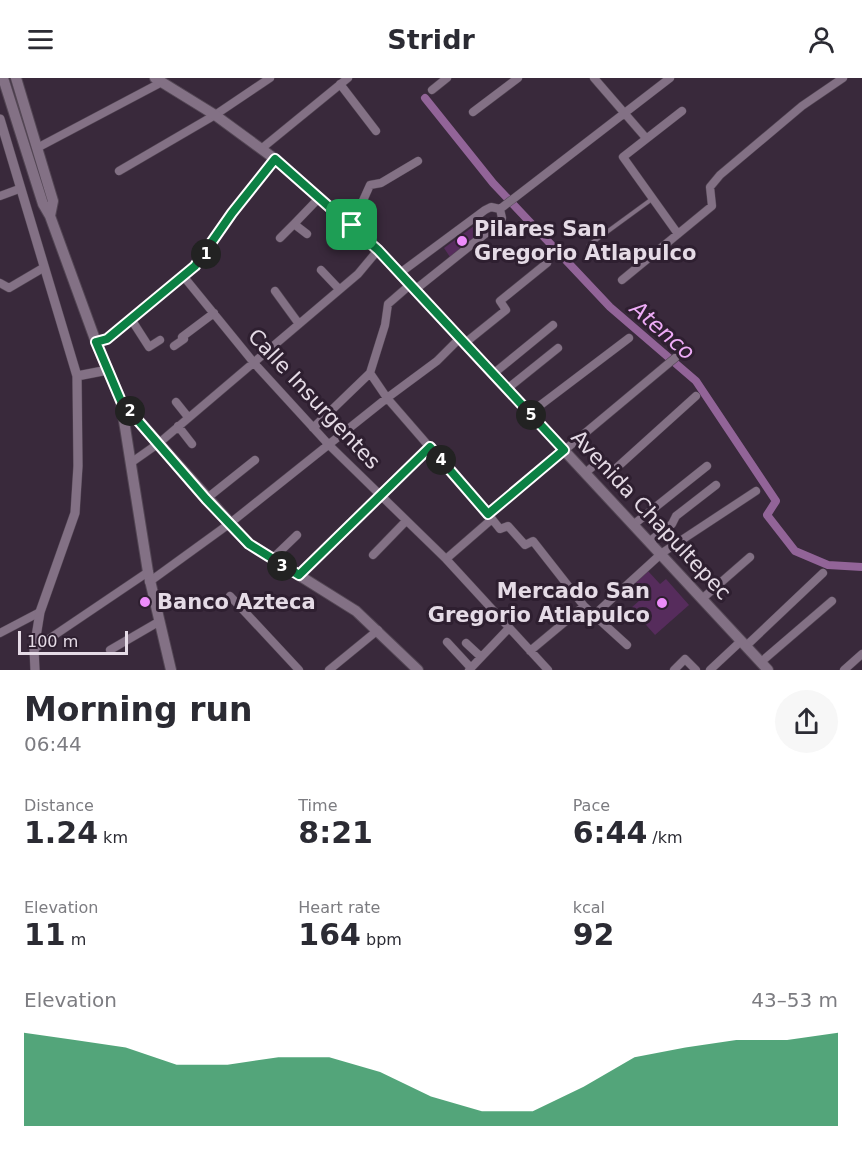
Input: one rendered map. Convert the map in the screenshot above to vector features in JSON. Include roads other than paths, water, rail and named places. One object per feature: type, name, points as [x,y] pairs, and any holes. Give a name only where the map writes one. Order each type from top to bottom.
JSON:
[{"type":"main road","points":[[3,78],[43,204],[51,216],[96,342],[121,401],[148,577],[171,670]]},
{"type":"main road","points":[[16,78],[53,201],[51,216]]},
{"type":"main road","name":"Avenida Chapultepec","points":[[158,80],[215,115],[275,159],[320,196],[378,250],[765,666]]},
{"type":"main road","points":[[121,401],[229,524],[271,560],[343,602],[378,630],[418,670]]},
{"type":"street","points":[[119,171],[215,115],[270,78]]},
{"type":"street","points":[[261,149],[348,78]]},
{"type":"street","points":[[432,90],[447,78]]},
{"type":"street","points":[[473,112],[518,78]]},
{"type":"street","points":[[594,78],[646,138]]},
{"type":"street","points":[[500,209],[670,78]]},
{"type":"street","points":[[622,280],[712,206],[710,187],[720,175],[802,106],[843,78]]},
{"type":"street","points":[[37,148],[158,80]]},
{"type":"street","points":[[340,84],[376,131]]},
{"type":"street","points":[[678,234],[623,157],[682,111]]},
{"type":"street","points":[[0,119],[4,147],[77,376],[78,466],[75,513],[40,612],[34,649],[35,670]]},
{"type":"street","points":[[96,342],[107,339],[184,277],[207,253],[232,213],[275,159]]},
{"type":"street","points":[[352,225],[370,185],[381,183],[418,161]]},
{"type":"street","points":[[0,196],[19,189]]},
{"type":"street","points":[[280,238],[320,196]]},
{"type":"street","points":[[400,273],[491,207],[500,209]]},
{"type":"street","points":[[313,428],[370,373],[385,325],[388,304],[487,232],[502,218],[500,209]]},
{"type":"street","points":[[474,218],[486,220],[489,228],[487,232]]},
{"type":"street","points":[[294,224],[307,234]]},
{"type":"street","points":[[132,462],[159,443],[254,363],[365,267],[378,250]]},
{"type":"street","points":[[34,649],[229,524],[387,398],[506,310],[500,302],[546,262]]},
{"type":"street","points":[[0,283],[9,288],[43,268]]},
{"type":"street","points":[[321,270],[339,289]]},
{"type":"street","name":"Calle Insurgentes","points":[[184,277],[254,363],[328,445],[446,560],[548,670]]},
{"type":"street","points":[[275,291],[299,324]]},
{"type":"street","points":[[174,346],[214,313]]},
{"type":"street","points":[[131,319],[149,347],[160,340]]},
{"type":"street","points":[[493,374],[553,324]]},
{"type":"street","points":[[530,413],[629,338]]},
{"type":"street","points":[[507,389],[558,348]]},
{"type":"street","points":[[446,560],[564,450],[672,361]]},
{"type":"street","points":[[77,376],[108,370]]},
{"type":"street","points":[[370,373],[387,398],[500,529],[508,526],[525,546],[533,541],[584,606],[627,645]]},
{"type":"street","points":[[585,473],[601,460],[613,471],[696,396]]},
{"type":"street","points":[[176,402],[188,417]]},
{"type":"street","points":[[178,426],[192,444]]},
{"type":"street","points":[[299,575],[430,447]]},
{"type":"street","points":[[206,499],[255,460]]},
{"type":"street","points":[[633,525],[707,466]]},
{"type":"street","points":[[650,542],[672,524],[676,516],[716,485]]},
{"type":"street","points":[[594,615],[662,553],[756,491]]},
{"type":"street","points":[[373,555],[406,521]]},
{"type":"street","points":[[271,560],[297,535]]},
{"type":"street","points":[[703,598],[750,557]]},
{"type":"street","points":[[710,670],[823,573]]},
{"type":"street","points":[[230,596],[299,670]]},
{"type":"street","points":[[765,666],[832,601]]},
{"type":"street","points":[[530,651],[584,606]]},
{"type":"street","points":[[0,633],[40,612]]},
{"type":"street","points":[[110,650],[160,621]]},
{"type":"street","points":[[447,642],[470,669],[509,628]]},
{"type":"street","points":[[329,670],[378,630]]},
{"type":"street","points":[[466,643],[481,657]]},
{"type":"street","points":[[844,670],[862,654]]},
{"type":"street","points":[[674,670],[685,658],[696,670]]},
{"type":"lane","points":[[589,245],[652,198]]},
{"type":"waterway","name":"Atenco","points":[[425,98],[493,183],[610,307],[696,381],[776,501],[767,515],[795,551],[828,565],[862,567]]},
{"type":"place","name":"Pilares San Gregorio Atlapulco","points":[[462,241]]},
{"type":"place","name":"Banco Azteca","points":[[145,602]]},
{"type":"place","name":"Mercado San Gregorio Atlapulco","points":[[662,603]]}]
